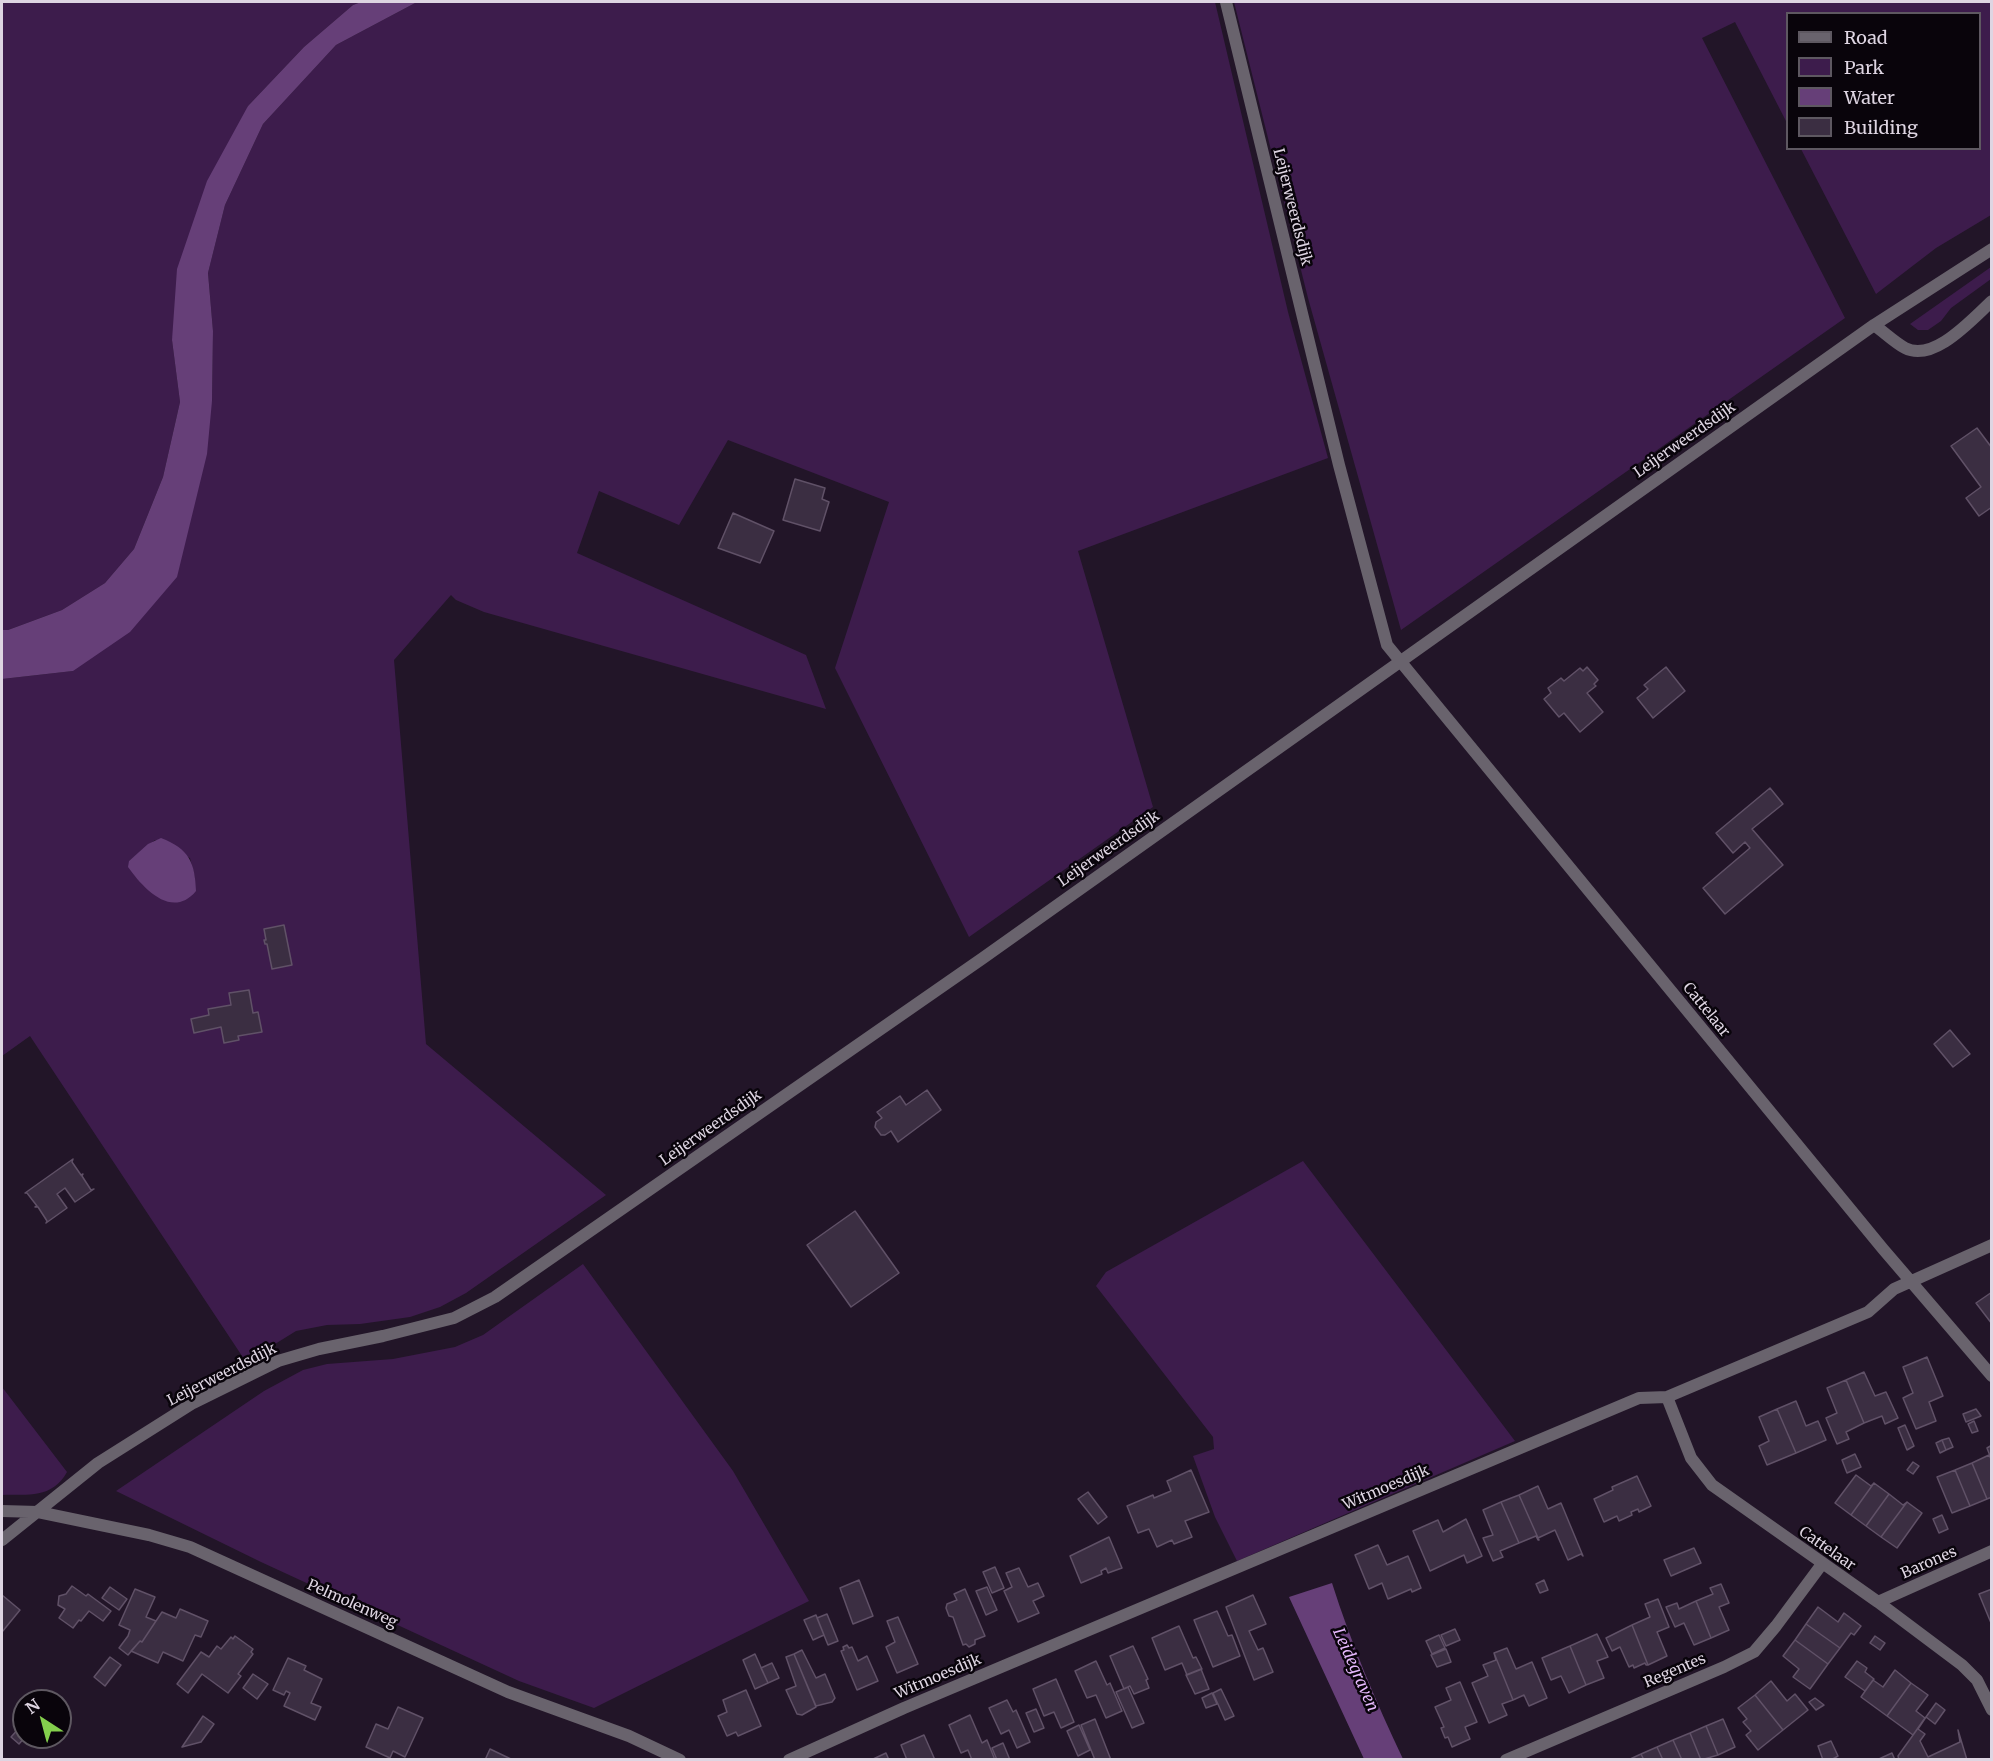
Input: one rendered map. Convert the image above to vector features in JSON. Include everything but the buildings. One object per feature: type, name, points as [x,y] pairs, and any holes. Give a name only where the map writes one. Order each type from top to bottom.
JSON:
[{"type":"street","name":"Leijerweerdsdijk","points":[[1226,2],[1345,487],[1387,645],[1400,660]]},
{"type":"street","name":"Leijerweerdsdijk","points":[[2,1540],[98,1463],[193,1403],[278,1361],[319,1349],[454,1318],[495,1297],[983,958],[1874,325],[1992,249]]},
{"type":"street","points":[[1874,325],[1905,348],[1917,351],[1934,348],[1992,301]]},
{"type":"street","name":"Cattelaar","points":[[1400,660],[1910,1280],[1992,1376]]},
{"type":"street","name":"Witmoesdijk","points":[[789,1760],[926,1698],[1639,1398],[1667,1397],[1868,1312],[1894,1289],[1910,1280],[1992,1245]]},
{"type":"street","name":"Cattelaar","points":[[1667,1397],[1691,1458],[1712,1485],[1878,1602],[1962,1665],[1977,1680],[1992,1710]]},
{"type":"street","name":"Pelmolenweg","points":[[2,1511],[38,1512],[138,1533],[190,1548],[508,1692],[629,1736],[680,1760]]},
{"type":"street","name":"Barones","points":[[1878,1602],[1992,1551]]},
{"type":"street","name":"Regentes","points":[[1506,1760],[1754,1652],[1821,1564]]},
{"type":"green space","points":[[2,2],[361,2],[353,5],[304,47],[248,106],[172,340],[180,402],[163,477],[134,549],[105,583],[62,610],[8,630],[2,630]]},
{"type":"green space","points":[[417,2],[1215,2],[1288,312],[1328,458],[1078,551],[1153,807],[969,937],[835,668],[889,502],[728,440],[679,525],[599,491],[577,553],[806,655],[826,709],[484,612],[456,600],[451,595],[394,660],[426,1044],[606,1195],[466,1293],[440,1307],[410,1317],[360,1324],[327,1325],[296,1331],[246,1362],[30,1036],[2,1056],[2,679],[73,671],[212,401],[213,331],[208,273],[225,205],[263,124],[336,45]],"holes":[[[155,840],[190,858],[195,878],[129,861]]]},
{"type":"green space","points":[[1234,2],[1991,2],[1991,215],[1936,248],[1876,294],[1802,150],[1981,150],[1981,12],[1786,12],[1786,121],[1735,22],[1702,38],[1845,318],[1401,630],[1308,298]]},
{"type":"green space","points":[[1991,267],[1991,279],[1951,308],[1941,321],[1928,330],[1918,330],[1910,324]]},
{"type":"green space","points":[[1303,1161],[1515,1441],[1237,1561],[1215,1517],[1193,1456],[1214,1449],[1213,1437],[1096,1286],[1106,1272]]},
{"type":"green space","points":[[583,1264],[733,1471],[809,1601],[594,1708],[519,1681],[261,1562],[116,1491],[264,1391],[303,1370],[327,1364],[393,1359],[455,1347],[483,1335]]},
{"type":"green space","points":[[2,1387],[67,1472],[61,1481],[47,1491],[2,1495]]},
{"type":"water","points":[[361,2],[417,2],[336,45],[263,124],[225,205],[208,273],[213,331],[212,401],[207,454],[177,577],[130,632],[73,671],[2,679],[2,630],[8,630],[62,610],[105,583],[134,549],[163,477],[180,402],[172,340],[177,269],[207,181],[248,106],[304,47],[353,5]]},
{"type":"water","points":[[161,838],[184,852],[192,864],[196,891],[187,899],[168,902],[159,898],[142,884],[128,867],[129,861],[148,844]]},
{"type":"water","name":"Leidegraven","points":[[1332,1583],[1364,1672],[1403,1759],[1364,1759],[1289,1597]]}]
